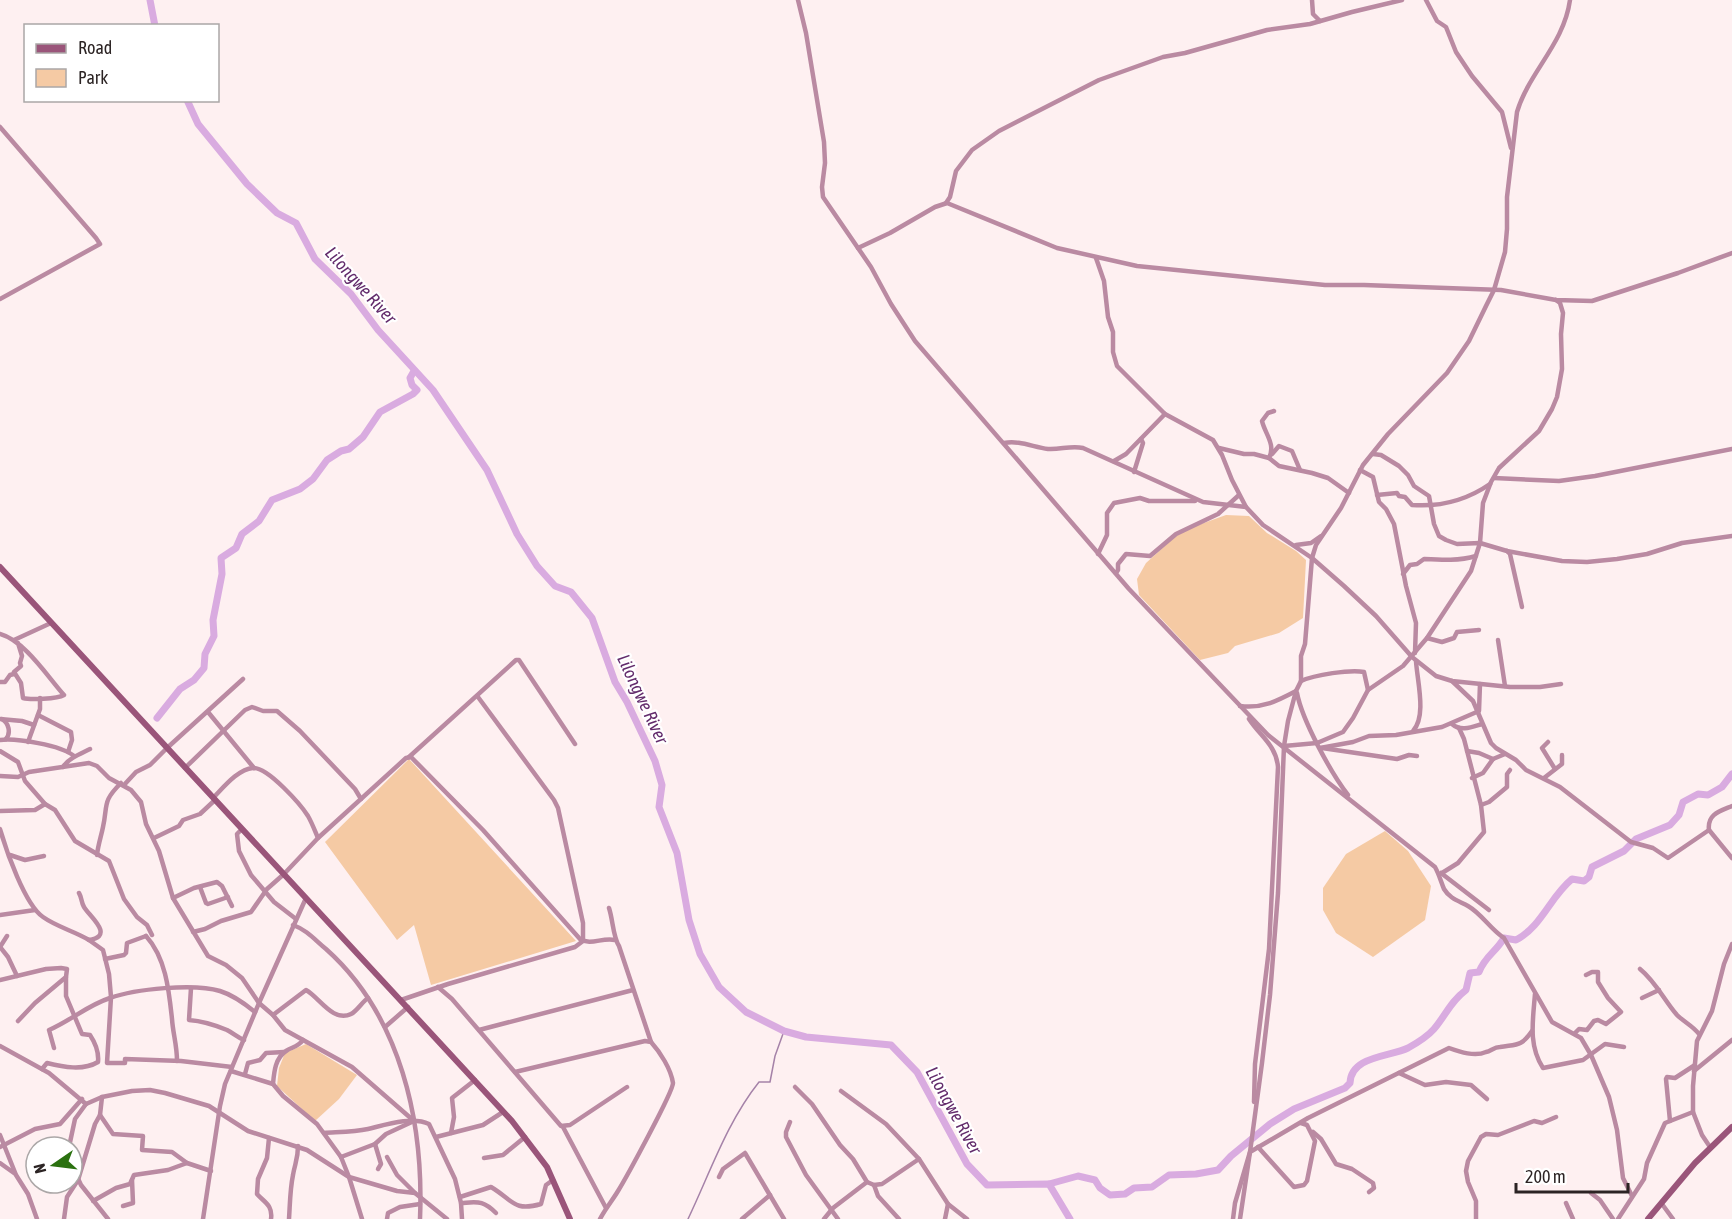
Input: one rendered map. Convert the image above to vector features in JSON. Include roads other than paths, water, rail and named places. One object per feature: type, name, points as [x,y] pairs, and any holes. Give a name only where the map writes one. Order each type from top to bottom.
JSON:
[{"type":"main road","points":[[0,567],[525,1137],[553,1180],[570,1219]]},
{"type":"main road","points":[[1648,1219],[1710,1147],[1732,1126]]},
{"type":"street","points":[[798,0],[806,33],[824,142],[825,163],[822,191],[827,203],[858,248],[908,332],[1098,554],[1268,735],[1489,910]]},
{"type":"street","points":[[1312,0],[1313,14],[1320,21]]},
{"type":"street","points":[[858,248],[946,203],[950,197],[956,171],[972,150],[999,131],[1084,87],[1163,57],[1267,30],[1320,21],[1402,0]]},
{"type":"street","points":[[1426,0],[1437,21],[1446,27],[1456,52],[1472,76],[1502,112],[1512,151]]},
{"type":"street","points":[[1252,1128],[1270,995],[1278,893],[1284,746],[1296,691],[1301,681],[1312,558],[1323,534],[1341,508],[1360,470],[1447,373],[1469,341],[1494,290],[1505,252],[1512,151],[1521,98],[1561,31],[1568,14],[1570,0]]},
{"type":"street","points":[[0,127],[100,244],[0,299]]},
{"type":"street","points":[[946,203],[1057,248],[1137,266],[1325,285],[1494,290],[1533,294],[1556,300],[1592,301],[1732,253]]},
{"type":"street","points":[[1096,258],[1104,281],[1108,317],[1113,332],[1113,352],[1117,366],[1165,414],[1213,440],[1219,448],[1246,507],[1263,525],[1312,558],[1376,616],[1414,657],[1436,676],[1452,681],[1505,686],[1540,687],[1561,684]]},
{"type":"street","points":[[1556,300],[1560,303],[1563,313]]},
{"type":"street","points":[[1319,745],[1343,732],[1368,690],[1414,657],[1473,567],[1480,543],[1483,503],[1490,484],[1499,468],[1539,431],[1552,410],[1559,390],[1562,369],[1563,313],[1573,301]]},
{"type":"street","points":[[1274,411],[1268,413],[1263,421],[1271,442],[1271,456],[1278,466],[1328,478],[1349,493]]},
{"type":"street","points":[[1114,461],[1126,454],[1165,414]]},
{"type":"street","points":[[1134,472],[1143,443],[1141,439]]},
{"type":"street","points":[[1004,443],[1021,443],[1047,449],[1077,447],[1114,461],[1203,502]]},
{"type":"street","points":[[1271,456],[1279,446],[1292,451],[1300,470]]},
{"type":"street","points":[[1219,448],[1271,456]]},
{"type":"street","points":[[1494,478],[1559,481],[1618,472],[1732,449]]},
{"type":"street","points":[[1373,454],[1381,455],[1399,466],[1414,486],[1429,496],[1434,524],[1439,536],[1457,544],[1480,543],[1507,551],[1562,561],[1587,562],[1617,560],[1682,543],[1732,536]]},
{"type":"street","points":[[1360,470],[1371,474],[1379,502],[1392,519],[1416,622],[1414,657],[1420,699],[1418,724],[1413,731]]},
{"type":"street","points":[[1377,495],[1397,493],[1398,496],[1405,497],[1412,505],[1430,506],[1472,496],[1490,484]]},
{"type":"street","points":[[1116,573],[1118,564],[1126,554],[1150,556],[1176,534],[1218,514],[1239,495]]},
{"type":"street","points":[[1098,554],[1107,535],[1107,513],[1114,503],[1140,498],[1149,501],[1203,502],[1246,507]]},
{"type":"street","points":[[1294,545],[1311,543],[1323,534]]},
{"type":"street","points":[[1507,551],[1518,581],[1519,602],[1522,607]]},
{"type":"street","points":[[1403,574],[1410,566],[1424,560],[1458,560],[1476,556]]},
{"type":"street","points":[[16,642],[51,622]]},
{"type":"street","points":[[1427,638],[1442,642],[1454,638],[1456,632],[1479,630]]},
{"type":"street","points":[[0,633],[16,642],[64,695],[58,698],[25,699],[21,683],[14,674]]},
{"type":"street","points":[[1498,640],[1505,686]]},
{"type":"street","points":[[0,682],[5,682],[21,666],[22,656],[16,642]]},
{"type":"street","points":[[193,932],[248,914],[265,891],[318,838],[477,697],[513,661],[519,660],[574,744]]},
{"type":"street","points":[[1301,681],[1311,677],[1355,670],[1364,672],[1368,690]]},
{"type":"street","points":[[97,855],[107,799],[136,772],[150,765],[243,679]]},
{"type":"street","points":[[1452,681],[1473,701],[1479,711]]},
{"type":"street","points":[[1480,684],[1479,711],[1482,724],[1491,742],[1526,770],[1567,792],[1631,842],[1653,848],[1668,858],[1709,830]]},
{"type":"street","points":[[1239,706],[1255,708],[1296,691]]},
{"type":"street","points":[[1296,691],[1319,745],[1340,784],[1352,800]]},
{"type":"street","points":[[401,1000],[579,946],[583,941],[583,923],[554,800],[483,701],[477,697]]},
{"type":"street","points":[[28,742],[38,715],[40,698]]},
{"type":"street","points":[[185,768],[248,708],[277,711],[300,731],[355,789],[361,799]]},
{"type":"street","points":[[1240,1219],[1250,1152],[1256,1064],[1269,949],[1278,767],[1275,752],[1243,710]]},
{"type":"street","points":[[1284,746],[1353,742],[1369,736],[1429,730],[1452,724],[1479,711]]},
{"type":"street","points":[[208,712],[254,768],[268,774],[284,788],[308,817],[318,838]]},
{"type":"street","points":[[38,715],[71,732],[72,740],[68,752]]},
{"type":"street","points":[[1,719],[34,725]]},
{"type":"street","points":[[1,719],[8,726],[8,736],[3,740]]},
{"type":"street","points":[[1452,724],[1459,728],[1482,724]]},
{"type":"street","points":[[1442,873],[1458,863],[1483,836],[1484,830],[1467,751],[1459,728]]},
{"type":"street","points":[[3,740],[28,742],[68,752],[74,756]]},
{"type":"street","points":[[1548,742],[1542,748],[1555,769]]},
{"type":"street","points":[[1319,745],[1391,758],[1417,756]]},
{"type":"street","points":[[63,767],[74,756],[81,755],[90,749]]},
{"type":"street","points":[[0,751],[18,762],[22,776],[45,804],[55,810],[75,841],[111,863],[124,899],[153,934],[127,943],[124,955],[105,959]]},
{"type":"street","points":[[1467,751],[1493,759]]},
{"type":"street","points":[[1472,778],[1483,773],[1493,759],[1505,754]]},
{"type":"street","points":[[1544,778],[1562,764],[1562,755]]},
{"type":"street","points":[[409,757],[414,758],[483,830],[519,869],[544,901],[583,941],[615,940]]},
{"type":"street","points":[[0,776],[22,776],[29,772],[89,763],[97,766],[109,778],[131,790],[141,802],[146,824],[154,838],[173,898],[208,956],[226,965],[242,978],[259,1003],[285,1030],[352,1067],[414,1122]]},
{"type":"street","points":[[154,838],[179,826],[183,820],[200,814],[240,773],[254,768]]},
{"type":"street","points":[[1480,805],[1489,802],[1507,787],[1510,770]]},
{"type":"street","points":[[0,810],[35,810],[45,804]]},
{"type":"street","points":[[1732,806],[1715,813],[1710,818],[1709,830],[1732,858]]},
{"type":"street","points":[[242,829],[236,837],[239,851],[251,875],[282,909],[296,919]]},
{"type":"street","points":[[0,832],[26,896],[35,910],[54,924],[89,940],[103,950],[109,974],[111,997],[107,1063],[125,1063],[126,1059],[177,1061],[231,1069],[273,1084],[283,1096],[317,1124],[341,1157],[362,1219]]},
{"type":"street","points":[[9,855],[25,860],[44,856]]},
{"type":"street","points":[[1434,867],[1443,882],[1444,889],[1453,900],[1481,916],[1496,933],[1504,938],[1552,1022],[1575,1033],[1584,1042],[1609,1097],[1617,1130],[1623,1178],[1632,1197]]},
{"type":"street","points":[[173,898],[200,887],[220,883],[232,906]]},
{"type":"street","points":[[200,887],[208,904],[228,897]]},
{"type":"street","points":[[79,893],[85,910],[94,917],[100,929],[99,935],[89,940]]},
{"type":"street","points":[[203,1219],[222,1096],[255,1012],[306,898]]},
{"type":"street","points":[[600,1219],[624,1181],[672,1089],[670,1073],[651,1042],[615,940],[615,929],[609,908]]},
{"type":"street","points":[[0,915],[35,910]]},
{"type":"street","points":[[293,925],[309,933],[338,960],[368,998],[397,1053],[414,1122],[420,1162],[418,1194],[420,1219]]},
{"type":"street","points":[[7,936],[0,947],[17,976]]},
{"type":"street","points":[[146,936],[156,950],[169,988],[177,1061]]},
{"type":"street","points":[[1710,1147],[1702,1136],[1693,1112],[1695,1068],[1700,1034],[1712,1011],[1724,964],[1732,944]]},
{"type":"street","points":[[0,980],[67,969],[66,996],[82,1034],[88,1034],[94,1041],[99,1054],[98,1062],[70,1068],[47,1063],[42,1069]]},
{"type":"street","points":[[1640,969],[1653,980],[1678,1016],[1700,1034]]},
{"type":"street","points":[[1575,1033],[1579,1029],[1587,1030],[1594,1021],[1598,1020],[1606,1024],[1621,1012],[1598,982],[1598,972],[1586,975]]},
{"type":"street","points":[[18,1021],[66,977]]},
{"type":"street","points":[[438,987],[452,999],[563,1127],[606,1208]]},
{"type":"street","points":[[54,1048],[49,1030],[111,997],[169,988],[213,989],[227,993],[255,1012]]},
{"type":"street","points":[[191,988],[189,1020],[199,1020],[226,1030],[244,1040]]},
{"type":"street","points":[[273,1015],[306,990],[330,1011],[340,1016],[349,1015],[368,998]]},
{"type":"street","points":[[479,1030],[633,990]]},
{"type":"street","points":[[1642,998],[1659,990]]},
{"type":"street","points":[[1535,994],[1532,1031],[1534,1045],[1543,1068],[1582,1060],[1605,1044],[1624,1047]]},
{"type":"street","points":[[385,1027],[408,1008]]},
{"type":"street","points":[[1233,1219],[1234,1203],[1250,1152],[1300,1123],[1449,1048],[1459,1053],[1480,1054],[1499,1047],[1518,1045],[1532,1031]]},
{"type":"street","points":[[245,1074],[248,1063],[260,1060],[266,1053],[284,1052],[295,1048],[303,1040]]},
{"type":"street","points":[[1670,1121],[1667,1077],[1675,1078],[1695,1068],[1732,1040]]},
{"type":"street","points":[[515,1072],[640,1042],[651,1042]]},
{"type":"street","points":[[0,1046],[60,1080],[86,1104]]},
{"type":"street","points":[[273,1084],[274,1068],[284,1052]]},
{"type":"street","points":[[1399,1073],[1425,1085],[1446,1082],[1471,1085],[1487,1099]]},
{"type":"street","points":[[451,1133],[454,1117],[452,1098],[474,1080]]},
{"type":"street","points":[[563,1127],[570,1125],[627,1087]]},
{"type":"street","points":[[795,1087],[812,1104],[840,1145],[853,1159],[867,1182],[880,1185],[919,1159]]},
{"type":"street","points":[[72,1135],[75,1119],[86,1104],[102,1097],[132,1090],[150,1090],[182,1097],[209,1107],[248,1131],[298,1146],[349,1177],[397,1191],[418,1194]]},
{"type":"street","points":[[841,1091],[882,1120],[919,1159],[948,1204],[967,1219]]},
{"type":"street","points":[[84,1160],[100,1115],[102,1097]]},
{"type":"street","points":[[2,1146],[35,1130],[60,1124],[82,1099]]},
{"type":"street","points":[[436,1137],[483,1125],[503,1112]]},
{"type":"street","points":[[1618,1219],[1644,1179],[1647,1163],[1665,1123],[1693,1112]]},
{"type":"street","points":[[100,1115],[113,1134],[143,1136],[142,1150],[172,1152],[188,1163],[211,1171]]},
{"type":"street","points":[[1476,1219],[1476,1201],[1466,1172],[1468,1161],[1480,1137],[1486,1134],[1498,1135],[1534,1121],[1542,1123],[1556,1117]]},
{"type":"street","points":[[341,1157],[375,1144],[386,1134],[414,1122]]},
{"type":"street","points":[[324,1133],[368,1129],[376,1125],[414,1122],[429,1124],[453,1174],[463,1219]]},
{"type":"street","points":[[790,1122],[786,1137],[806,1175],[838,1219]]},
{"type":"street","points":[[1300,1123],[1307,1125],[1321,1139],[1338,1166],[1352,1168],[1373,1183],[1374,1188],[1369,1192]]},
{"type":"street","points":[[1258,1147],[1281,1171],[1289,1185],[1294,1187],[1304,1185],[1307,1181],[1314,1147],[1311,1130]]},
{"type":"street","points":[[0,1135],[2,1146],[28,1194],[36,1219]]},
{"type":"street","points":[[484,1158],[504,1155],[525,1137]]},
{"type":"street","points":[[269,1138],[267,1158],[258,1179],[257,1194],[266,1200],[272,1214],[271,1219]]},
{"type":"street","points":[[375,1144],[381,1164],[378,1169]]},
{"type":"street","points":[[289,1219],[290,1195],[293,1172],[298,1160],[298,1146]]},
{"type":"street","points":[[719,1177],[723,1168],[746,1153],[784,1219]]},
{"type":"street","points":[[387,1157],[397,1175],[447,1219]]},
{"type":"street","points":[[0,1163],[16,1175]]},
{"type":"street","points":[[123,1206],[134,1201],[132,1180],[134,1174],[168,1170],[188,1163]]},
{"type":"street","points":[[93,1201],[116,1188],[129,1184],[132,1180]]},
{"type":"street","points":[[460,1200],[491,1187],[514,1205],[532,1207],[542,1204],[546,1185],[553,1180]]},
{"type":"street","points":[[824,1219],[831,1210],[867,1182]]},
{"type":"street","points":[[874,1185],[878,1196],[899,1219]]},
{"type":"street","points":[[84,1188],[108,1219]]},
{"type":"street","points":[[1591,1193],[1600,1200],[1613,1219]]},
{"type":"street","points":[[64,1219],[68,1195]]},
{"type":"street","points":[[742,1219],[770,1195]]},
{"type":"street","points":[[460,1200],[487,1204],[496,1213]]},
{"type":"street","points":[[1566,1203],[1573,1219]]},
{"type":"street","points":[[387,1219],[388,1213],[400,1207],[420,1204]]},
{"type":"street","points":[[945,1219],[948,1204]]},
{"type":"street","points":[[1662,1204],[1674,1219]]},
{"type":"waterway","name":"Lilongwe River","points":[[150,0],[155,24]]},
{"type":"waterway","name":"Lilongwe River","points":[[188,102],[198,124],[247,184],[277,213],[296,223],[315,259],[351,294],[378,330],[433,390],[487,470],[517,534],[537,566],[555,586],[571,592],[592,618],[615,682],[655,761],[662,785],[659,807],[677,853],[689,920],[700,954],[719,987],[746,1012],[784,1031],[806,1037],[891,1045],[917,1072],[967,1164],[987,1185],[1049,1184],[1070,1219]]},
{"type":"waterway","points":[[157,718],[180,689],[194,680],[204,668],[205,654],[214,636],[213,620],[222,574],[221,558],[236,548],[242,534],[259,521],[272,500],[300,489],[313,479],[327,460],[349,449],[363,437],[380,412],[413,394],[417,390],[410,378],[414,371]]},
{"type":"waterway","points":[[1049,1184],[1078,1176],[1095,1180],[1100,1188],[1110,1195],[1125,1194],[1134,1188],[1152,1187],[1169,1175],[1218,1170],[1231,1156],[1270,1124],[1294,1109],[1345,1088],[1350,1083],[1357,1067],[1364,1062],[1408,1048],[1425,1037],[1466,990],[1470,973],[1479,972],[1484,962],[1504,938],[1516,940],[1533,927],[1572,879],[1584,881],[1589,877],[1592,867],[1624,851],[1636,839],[1670,825],[1679,815],[1683,802],[1698,794],[1708,795],[1722,787],[1732,774]]},
{"type":"waterway","points":[[688,1219],[720,1148],[748,1097],[759,1082],[770,1082],[775,1056],[784,1031]]}]
